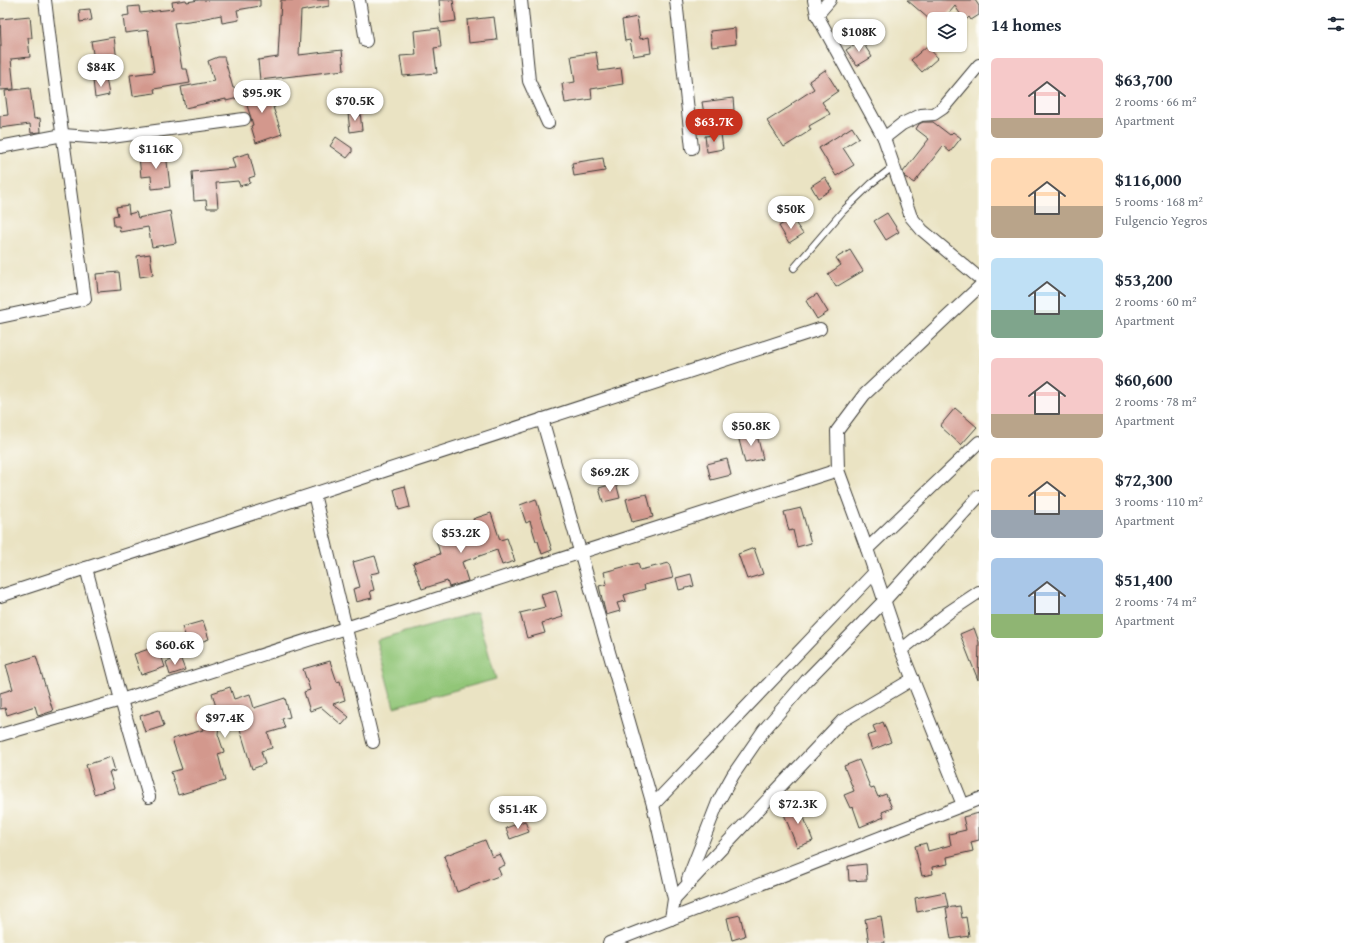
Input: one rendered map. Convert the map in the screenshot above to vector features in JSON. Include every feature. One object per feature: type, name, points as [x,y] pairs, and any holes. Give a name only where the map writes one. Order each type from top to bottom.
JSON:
[{"type":"street","points":[[0,317],[85,299],[45,0]]},
{"type":"street","points":[[359,0],[366,41]]},
{"type":"street","points":[[521,0],[529,81],[548,123]]},
{"type":"street","points":[[676,0],[692,148]]},
{"type":"street","points":[[814,0],[817,14],[884,138],[911,217],[922,230],[979,278]]},
{"type":"street","points":[[817,14],[830,0]]},
{"type":"street","points":[[884,138],[902,124],[921,115],[934,114],[943,108],[979,65]]},
{"type":"street","points":[[0,147],[63,135],[104,138],[244,119]]},
{"type":"street","points":[[963,805],[901,650],[867,549],[838,470],[837,431],[864,395],[979,288]]},
{"type":"street","points":[[0,596],[820,329]]},
{"type":"street","points":[[542,419],[653,805],[674,899],[672,919]]},
{"type":"street","points":[[867,549],[979,442]]},
{"type":"street","points":[[0,735],[121,700],[838,470]]},
{"type":"street","points":[[314,494],[373,742]]},
{"type":"street","points":[[690,883],[688,879],[718,802],[733,775],[764,730],[806,681],[884,601],[979,496]]},
{"type":"street","points":[[86,568],[121,700],[149,797]]},
{"type":"street","points":[[653,805],[875,572]]},
{"type":"street","points":[[901,650],[949,612],[979,592]]},
{"type":"street","points":[[674,899],[842,721],[913,679]]},
{"type":"street","points":[[609,943],[979,799]]},
{"type":"lane","points":[[794,268],[843,211],[872,183],[894,166]]},
{"type":"green space","points":[[477,612],[496,679],[394,707],[376,640]]},
{"type":"building","points":[[186,0],[187,2],[199,0],[260,0],[260,6],[237,10],[239,20],[222,23],[221,15],[174,23],[182,69],[187,69],[190,83],[154,89],[155,93],[133,96],[130,75],[154,72],[148,30],[125,33],[123,16],[129,15],[128,7],[139,6],[140,13],[173,9],[172,2]]},
{"type":"building","points":[[281,0],[329,0],[329,6],[301,11],[299,55],[342,50],[344,70],[260,80],[258,60],[278,57]]},
{"type":"building","points":[[439,0],[453,0],[456,21],[441,23]]},
{"type":"building","points":[[907,0],[975,0],[979,6],[979,15],[971,20],[969,17],[967,19],[967,12],[959,12],[955,6],[950,12],[927,12],[927,17]]},
{"type":"building","points":[[90,9],[92,20],[80,22],[79,10]]},
{"type":"building","points":[[30,16],[32,38],[28,38],[30,57],[11,59],[14,89],[0,90],[0,19]]},
{"type":"building","points":[[494,17],[497,40],[469,43],[467,20]]},
{"type":"building","points":[[637,17],[640,39],[649,37],[651,53],[633,56],[630,40],[625,41],[622,20]]},
{"type":"building","points":[[439,28],[441,47],[434,48],[437,73],[403,76],[400,56],[416,55],[414,31]]},
{"type":"building","points":[[735,28],[736,44],[712,47],[710,31]]},
{"type":"building","points":[[114,37],[118,69],[96,73],[91,41]]},
{"type":"building","points":[[861,40],[872,57],[857,66],[846,50]]},
{"type":"building","points":[[927,46],[927,52],[932,52],[938,58],[922,72],[911,60]]},
{"type":"building","points":[[596,52],[599,71],[621,68],[623,84],[591,89],[592,99],[565,103],[562,84],[575,82],[571,56]]},
{"type":"building","points":[[218,57],[224,57],[233,88],[240,86],[242,97],[185,108],[181,87],[214,81],[208,61]]},
{"type":"building","points":[[825,70],[838,91],[822,102],[830,114],[809,126],[811,130],[784,147],[767,121],[814,89],[809,81]]},
{"type":"building","points":[[106,78],[109,95],[95,98],[93,80]]},
{"type":"building","points":[[268,85],[275,107],[273,107],[282,134],[256,143],[251,126],[253,125],[243,93]]},
{"type":"building","points":[[30,88],[34,119],[40,118],[41,132],[31,133],[30,124],[0,128],[0,116],[8,115],[5,91]]},
{"type":"building","points":[[733,98],[734,110],[704,114],[702,102]]},
{"type":"building","points":[[360,112],[362,130],[350,132],[348,113]]},
{"type":"building","points":[[923,122],[933,122],[950,135],[953,132],[961,138],[950,152],[943,146],[914,183],[905,177],[903,172],[929,139],[916,129],[919,124]]},
{"type":"building","points":[[852,127],[859,138],[843,148],[854,165],[836,176],[819,148]]},
{"type":"building","points":[[721,134],[723,149],[707,152],[705,136]]},
{"type":"building","points":[[336,137],[352,148],[352,152],[347,158],[330,146]]},
{"type":"building","points":[[166,153],[170,187],[152,189],[151,176],[141,177],[139,156]]},
{"type":"building","points":[[249,153],[255,176],[249,178],[250,183],[240,186],[238,181],[216,183],[218,208],[207,208],[206,200],[194,201],[192,172],[235,168],[232,158]]},
{"type":"building","points":[[603,158],[605,171],[574,176],[572,163]]},
{"type":"building","points":[[825,177],[832,189],[818,198],[811,186]]},
{"type":"building","points":[[128,205],[129,214],[136,212],[138,218],[170,211],[176,243],[152,247],[148,227],[120,232],[119,226],[114,226],[113,216],[118,215],[116,207]]},
{"type":"building","points":[[887,213],[899,232],[886,240],[874,221]]},
{"type":"building","points":[[792,218],[803,234],[789,243],[779,226]]},
{"type":"building","points":[[850,250],[863,271],[836,287],[828,274],[841,265],[836,258]]},
{"type":"building","points":[[150,254],[153,275],[140,277],[137,256]]},
{"type":"building","points":[[119,272],[121,290],[98,292],[96,274]]},
{"type":"building","points":[[817,294],[828,312],[817,319],[806,301]]},
{"type":"building","points":[[955,408],[977,427],[961,445],[940,426]]},
{"type":"building","points":[[756,431],[763,459],[745,463],[738,436]]},
{"type":"building","points":[[727,459],[731,475],[711,480],[707,464]]},
{"type":"building","points":[[616,483],[620,498],[603,502],[599,488]]},
{"type":"building","points":[[405,486],[410,507],[399,510],[394,489]]},
{"type":"building","points":[[647,494],[653,517],[632,522],[626,499]]},
{"type":"building","points":[[536,499],[552,550],[542,554],[530,521],[526,523],[520,505]]},
{"type":"building","points":[[801,508],[811,543],[797,547],[793,530],[789,531],[784,512]]},
{"type":"building","points":[[491,513],[500,540],[507,538],[515,561],[502,565],[497,550],[462,562],[468,581],[449,587],[447,581],[422,589],[413,563],[440,554],[434,532],[453,527],[458,544],[479,537],[473,519]]},
{"type":"building","points":[[754,548],[763,574],[747,579],[738,554]]},
{"type":"building","points":[[375,556],[380,572],[370,574],[374,590],[370,591],[372,598],[356,602],[353,589],[360,587],[353,562]]},
{"type":"building","points":[[638,563],[640,570],[669,563],[673,578],[644,585],[645,589],[624,595],[626,601],[617,603],[620,611],[606,615],[599,586],[607,584],[604,572]]},
{"type":"building","points":[[691,574],[694,586],[679,590],[676,578]]},
{"type":"building","points":[[556,590],[563,617],[542,623],[545,633],[527,638],[520,613],[545,607],[541,594]]},
{"type":"building","points":[[203,621],[209,639],[184,648],[181,636],[185,635],[182,627]]},
{"type":"building","points":[[974,628],[979,642],[978,680],[960,634]]},
{"type":"building","points":[[158,646],[165,667],[141,675],[134,654]]},
{"type":"building","points":[[36,656],[53,711],[38,716],[35,706],[7,715],[5,708],[0,709],[0,693],[13,689],[6,665]]},
{"type":"building","points":[[180,657],[185,670],[170,675],[166,662]]},
{"type":"building","points":[[330,661],[337,682],[340,681],[345,700],[333,704],[349,717],[342,725],[321,707],[310,711],[304,692],[310,690],[303,669]]},
{"type":"building","points":[[230,687],[234,699],[250,694],[254,708],[285,698],[290,717],[282,719],[285,728],[268,733],[272,748],[261,751],[265,764],[252,769],[237,719],[219,725],[218,734],[224,752],[218,754],[225,781],[178,795],[171,772],[182,769],[172,739],[203,730],[198,713],[216,707],[212,693]]},
{"type":"building","points":[[159,710],[164,726],[145,732],[140,716]]},
{"type":"building","points":[[883,722],[891,742],[872,750],[867,736],[876,733],[873,726]]},
{"type":"building","points":[[111,757],[115,771],[109,772],[114,788],[94,794],[86,765]]},
{"type":"building","points":[[859,760],[871,789],[874,788],[878,797],[886,794],[892,808],[882,812],[884,817],[860,827],[853,807],[850,808],[844,795],[854,791],[844,766]]},
{"type":"building","points":[[798,802],[813,841],[797,847],[782,809]]},
{"type":"building","points":[[979,813],[979,840],[971,842],[973,851],[947,857],[948,864],[932,867],[933,874],[922,876],[915,846],[926,843],[928,851],[951,845],[949,834],[966,830],[963,817]]},
{"type":"building","points":[[525,821],[529,832],[510,839],[506,828]]},
{"type":"building","points":[[485,840],[492,857],[500,854],[505,865],[498,868],[501,875],[457,892],[444,856]]},
{"type":"building","points":[[866,864],[867,880],[849,881],[848,866]]},
{"type":"building","points":[[945,892],[948,906],[917,912],[915,898]]},
{"type":"building","points":[[960,906],[962,918],[966,917],[969,936],[951,939],[946,908]]},
{"type":"building","points":[[740,915],[745,936],[732,940],[727,918]]},
{"type":"building","points":[[881,916],[885,943],[869,943],[865,919]]}]
